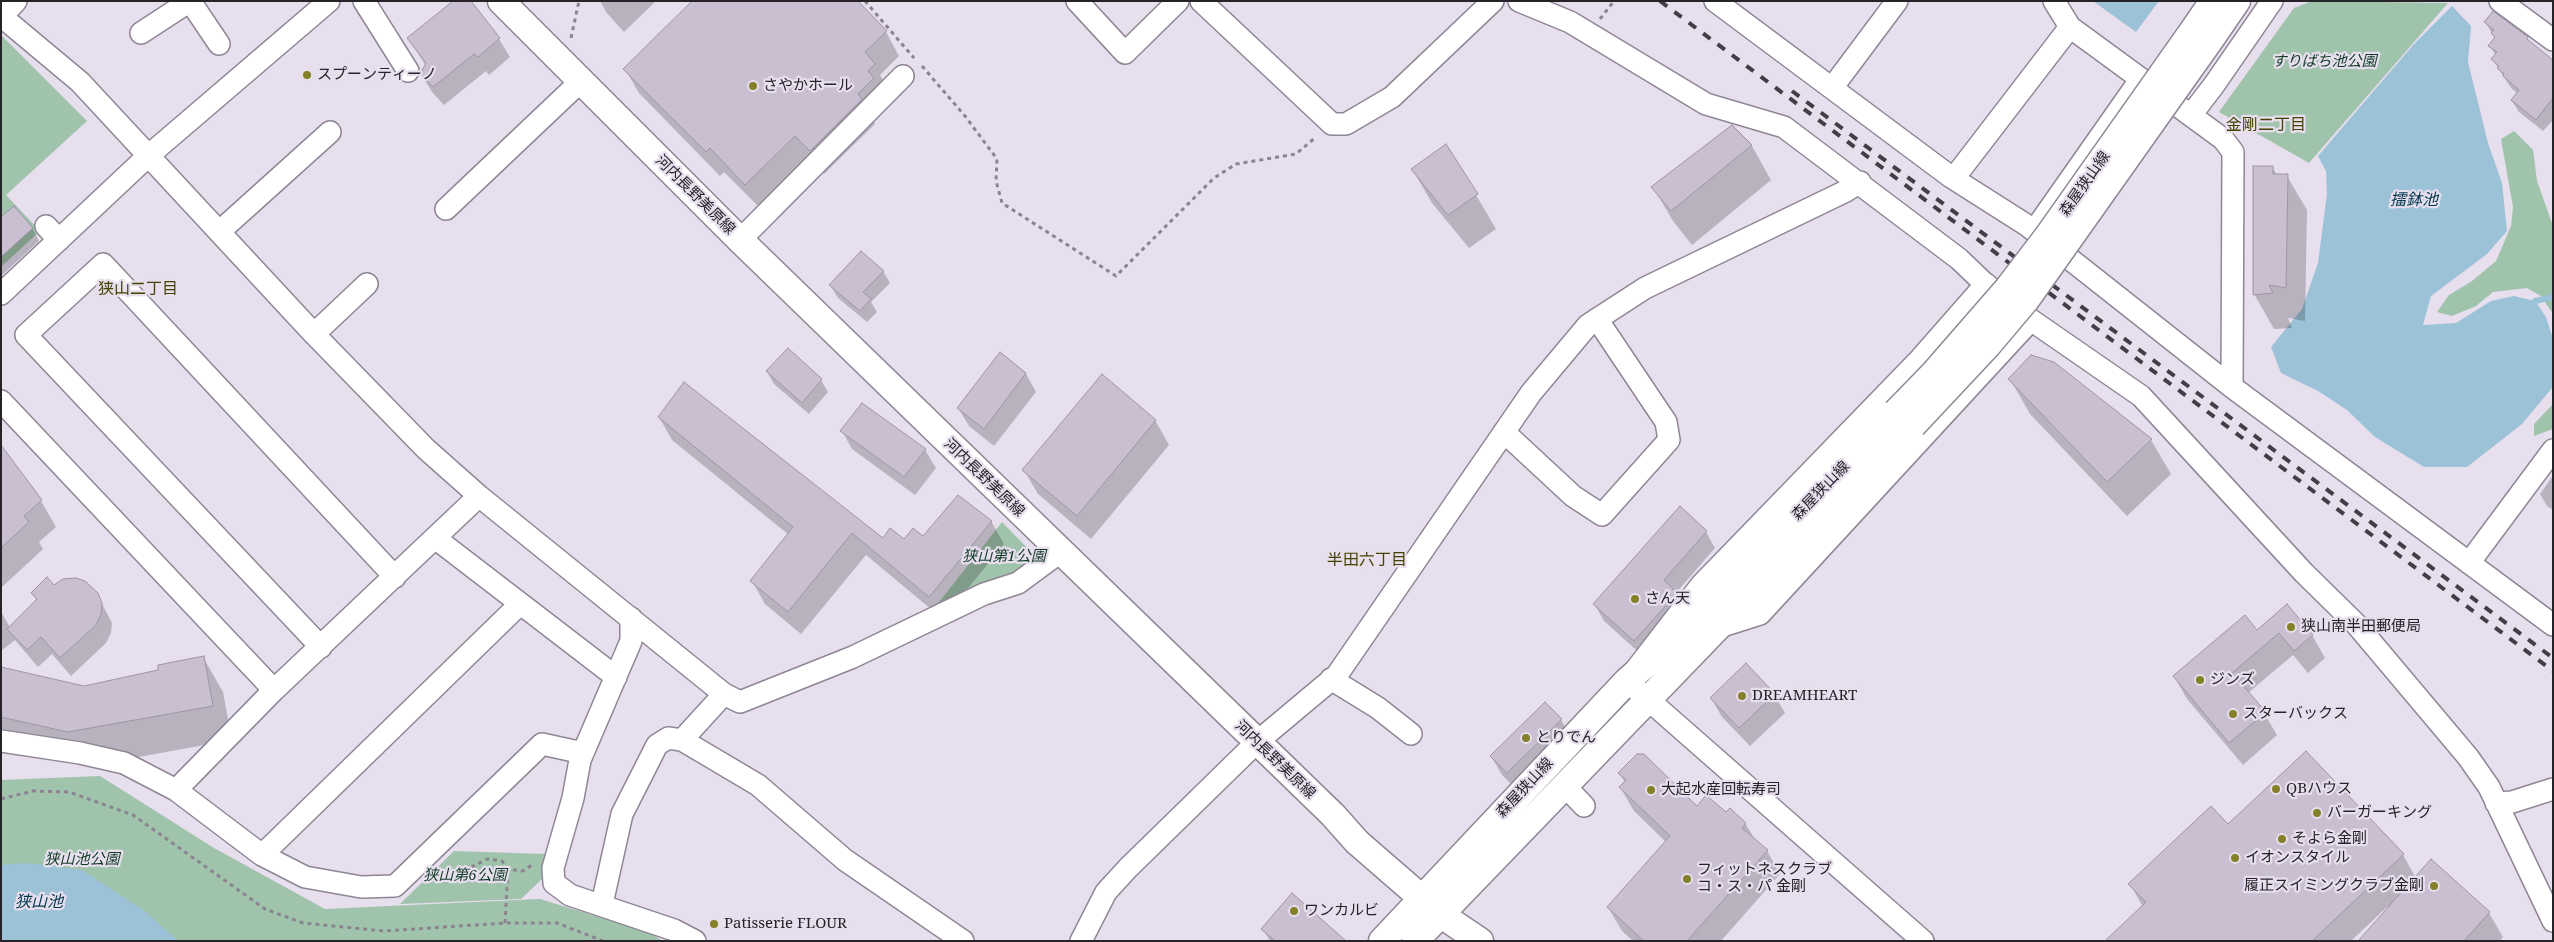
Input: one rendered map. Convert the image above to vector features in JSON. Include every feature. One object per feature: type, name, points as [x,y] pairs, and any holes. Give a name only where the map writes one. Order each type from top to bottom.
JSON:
[{"type":"main road","name":"河内長野美原線","points":[[501,1],[740,240],[1333,815],[1357,842],[1431,906],[1480,941]]},
{"type":"main road","name":"森屋狭山線","points":[[2205,31],[2213,1]]},
{"type":"main road","name":"森屋狭山線","points":[[1382,941],[1431,906],[1564,786],[1719,627],[1905,419],[2048,237],[2205,31],[2237,1]]},
{"type":"main road","name":"森屋狭山線","points":[[1415,941],[1431,906],[1627,681],[1710,608],[1905,419]]},
{"type":"street","points":[[16,1],[2,16],[80,82],[314,334],[426,449],[479,496],[724,694],[740,702],[853,656],[976,598],[1018,583],[1060,552]]},
{"type":"street","points":[[141,33],[190,1],[219,44]]},
{"type":"street","points":[[1,294],[52,233],[148,156],[329,1]]},
{"type":"street","points":[[364,1],[408,71]]},
{"type":"street","points":[[1078,1],[1125,53],[1178,1]]},
{"type":"street","points":[[1201,1],[1332,124],[1346,124],[1392,97],[1494,1]]},
{"type":"street","points":[[1519,1],[1570,22],[1706,104],[1784,127],[1860,182],[1959,259],[1986,284],[2031,320],[2141,396],[2304,573],[2356,624],[2468,757],[2489,787],[2553,921]]},
{"type":"street","points":[[1715,1],[1954,178],[2034,231],[2232,387],[2553,625]]},
{"type":"street","points":[[1832,88],[1897,1]]},
{"type":"street","points":[[2054,1],[2070,27],[2140,80],[2224,139],[2233,152],[2232,387]]},
{"type":"street","points":[[2190,115],[2214,86],[2272,1]]},
{"type":"street","points":[[2500,1],[2553,40]]},
{"type":"street","points":[[1954,178],[2070,27]]},
{"type":"street","points":[[740,240],[903,76]]},
{"type":"street","points":[[2034,231],[2140,80]]},
{"type":"street","points":[[446,209],[580,82]]},
{"type":"street","points":[[2065,255],[2173,102]]},
{"type":"street","points":[[219,232],[330,132]]},
{"type":"street","points":[[1081,941],[1106,892],[1257,742],[1337,675],[1504,432],[1559,359],[1588,325],[1645,288],[1838,196],[1860,182]]},
{"type":"street","points":[[321,647],[26,335],[103,264],[395,577]]},
{"type":"street","points":[[314,334],[368,284]]},
{"type":"street","points":[[1923,941],[1627,681],[1702,584],[1921,358],[1986,284]]},
{"type":"street","points":[[1504,432],[1573,496],[1602,515],[1669,440],[1666,422],[1596,319]]},
{"type":"street","points":[[1719,627],[1760,614],[2031,320]]},
{"type":"street","points":[[1,401],[274,690]]},
{"type":"street","points":[[2469,563],[2552,453]]},
{"type":"street","points":[[176,790],[274,690],[479,496]]},
{"type":"street","points":[[435,538],[616,677]]},
{"type":"street","points":[[262,855],[520,604]]},
{"type":"street","points":[[631,618],[632,640],[583,753],[573,798],[555,859],[553,868],[554,883],[570,895],[602,904],[674,930],[694,941]]},
{"type":"street","points":[[1331,679],[1371,703],[1411,734]]},
{"type":"street","points":[[682,740],[724,694]]},
{"type":"street","points":[[602,904],[622,814],[657,745],[668,738],[682,740],[758,785],[845,860],[963,941]]},
{"type":"street","points":[[1,740],[80,753],[124,764],[176,790],[262,855],[305,877],[361,887],[395,886],[542,744],[583,753]]},
{"type":"street","points":[[1564,786],[1584,806]]},
{"type":"street","points":[[2496,803],[2512,802],[2553,789]]},
{"type":"path","points":[[571,38],[579,1]]},
{"type":"path","points":[[865,1],[965,116],[997,159],[996,181],[1002,203],[1116,276],[1214,178],[1236,164],[1296,154],[1332,124]]},
{"type":"path","points":[[1,799],[33,791],[69,792],[133,815],[265,909],[303,923],[384,930],[504,923],[557,923],[602,941]]},
{"type":"path","points":[[508,869],[524,871],[546,857],[555,859]]},
{"type":"path","points":[[418,865],[440,873],[466,870],[487,859],[502,861],[508,869],[504,923]]},
{"type":"green space","name":"すりばち池公園","points":[[2312,1],[2448,3],[2309,163],[2219,112],[2294,8]]},
{"type":"green space","points":[[1,35],[87,121],[6,195],[40,231],[1,267]]},
{"type":"green space","points":[[2514,131],[2533,150],[2537,181],[2553,226],[2553,314],[2541,296],[2527,288],[2493,292],[2476,306],[2452,316],[2437,312],[2449,295],[2472,281],[2496,261],[2511,226],[2513,207],[2501,139]]},
{"type":"green space","points":[[2553,404],[2553,429],[2534,436],[2534,424]]},
{"type":"green space","name":"狭山第1公園","points":[[1002,522],[1041,562],[932,611]]},
{"type":"green space","name":"狭山池公園","points":[[100,776],[214,848],[325,909],[540,899],[650,933],[663,941],[1,941],[1,780]]},
{"type":"green space","name":"狭山第6公園","points":[[454,851],[546,854],[542,879],[521,899],[400,904]]},
{"type":"water","points":[[2093,1],[2159,1],[2136,32]]},
{"type":"water","name":"擂鉢池","points":[[2452,6],[2471,26],[2468,62],[2488,143],[2502,183],[2507,231],[2487,254],[2431,296],[2423,325],[2456,323],[2491,301],[2514,296],[2535,301],[2546,317],[2553,339],[2552,388],[2522,424],[2467,467],[2424,467],[2375,437],[2347,410],[2318,391],[2281,373],[2271,347],[2302,309],[2318,263],[2327,194],[2326,171],[2318,156],[2414,44]]},
{"type":"water","name":"狭山池","points":[[28,863],[82,870],[145,911],[178,941],[1,941],[1,865]]},
{"type":"building","points":[[453,1],[471,1],[500,38],[478,57],[474,54],[433,87],[420,74],[426,63],[407,38]]},
{"type":"building","name":"さやかホール","points":[[692,1],[858,1],[887,31],[865,52],[875,64],[868,71],[874,78],[858,94],[862,99],[810,151],[795,136],[745,185],[710,148],[706,152],[623,69]]},
{"type":"building","points":[[2493,11],[2528,37],[2527,39],[2553,60],[2553,98],[2536,120],[2511,100],[2519,90],[2503,76],[2504,74],[2497,68],[2499,66],[2491,59],[2497,52],[2488,46],[2495,37],[2491,33],[2494,30],[2484,22]]},
{"type":"building","points":[[1732,125],[1752,145],[1671,211],[1651,187]]},
{"type":"building","points":[[1446,144],[1478,194],[1448,215],[1411,169]]},
{"type":"building","points":[[2253,166],[2273,166],[2273,174],[2288,174],[2286,288],[2269,285],[2273,293],[2253,295]]},
{"type":"building","points":[[14,206],[33,228],[1,257],[1,217]]},
{"type":"building","points":[[861,251],[884,271],[863,292],[871,299],[860,311],[829,285]]},
{"type":"building","points":[[788,348],[822,379],[802,403],[766,371]]},
{"type":"building","points":[[1000,352],[1026,373],[984,429],[957,408]]},
{"type":"building","points":[[2031,355],[2054,362],[2152,439],[2107,482],[2008,379]]},
{"type":"building","points":[[1102,374],[1156,420],[1077,516],[1022,470]]},
{"type":"building","points":[[684,382],[883,538],[890,528],[904,539],[913,528],[923,536],[958,495],[992,521],[929,597],[852,533],[788,612],[750,581],[793,527],[658,417]]},
{"type":"building","points":[[862,403],[926,449],[904,477],[840,431]]},
{"type":"building","points":[[1,445],[42,500],[24,516],[29,522],[1,548]]},
{"type":"building","points":[[1680,506],[1707,531],[1664,580],[1677,593],[1634,641],[1593,604]]},
{"type":"building","points":[[47,577],[54,585],[63,579],[76,578],[85,581],[98,593],[102,603],[101,614],[96,625],[60,658],[41,637],[27,650],[7,629],[37,599],[31,593]]},
{"type":"building","points":[[2287,604],[2313,635],[2294,651],[2279,633],[2232,673],[2266,712],[2229,743],[2173,676],[2245,615],[2257,630]]},
{"type":"building","points":[[204,656],[213,706],[68,732],[1,717],[1,667],[84,686],[158,670],[158,665]]},
{"type":"building","name":"DREAMHEART","points":[[1746,663],[1775,694],[1739,728],[1710,698]]},
{"type":"building","name":"とりでん","points":[[1545,702],[1562,719],[1507,773],[1490,756]]},
{"type":"building","name":"そよら金剛","points":[[2306,751],[2404,854],[2312,941],[2105,941],[2146,902],[2128,884],[2211,806],[2228,824]]},
{"type":"building","name":"フィットネスクラブ コ・ス・パ 金剛","points":[[1637,754],[1644,754],[1697,806],[1706,795],[1726,812],[1730,808],[1746,823],[1742,828],[1768,850],[1687,941],[1644,941],[1607,907],[1670,836],[1619,787],[1626,780],[1618,773]]},
{"type":"building","name":"履正スイミングクラブ金剛","points":[[2431,859],[2490,912],[2464,941],[2358,941]]},
{"type":"building","name":"ワンカルビ","points":[[1292,893],[1346,941],[1275,941],[1261,929]]},
{"type":"waterway","points":[[2535,301],[2553,297]]},
{"type":"railway","points":[[1660,1],[2553,671]]},
{"type":"railway","points":[[1792,91],[2553,658]]},
{"type":"place","name":"スプーンティーノ","points":[[307,75]]},
{"type":"place","name":"さやかホール","points":[[753,86]]},
{"type":"place","name":"さん天","points":[[1635,599]]},
{"type":"place","name":"狭山南半田郵便局","points":[[2291,627]]},
{"type":"place","name":"ジンズ","points":[[2200,680]]},
{"type":"place","name":"DREAMHEART","points":[[1742,696]]},
{"type":"place","name":"スターバックス","points":[[2233,714]]},
{"type":"place","name":"とりでん","points":[[1526,738]]},
{"type":"place","name":"QBハウス","points":[[2276,789]]},
{"type":"place","name":"大起水産回転寿司","points":[[1651,790]]},
{"type":"place","name":"バーガーキング","points":[[2317,813]]},
{"type":"place","name":"そよら金剛","points":[[2282,839]]},
{"type":"place","name":"イオンスタイル","points":[[2235,858]]},
{"type":"place","name":"フィットネスクラブ コ・ス・パ 金剛","points":[[1687,879]]},
{"type":"place","name":"履正スイミングクラブ金剛","points":[[2434,886]]},
{"type":"place","name":"ワンカルビ","points":[[1294,911]]},
{"type":"place","name":"Patisserie FLOUR","points":[[714,924]]},
{"type":"district","name":"金剛二丁目","points":[[2266,125]]},
{"type":"district","name":"狭山二丁目","points":[[138,289]]},
{"type":"district","name":"半田六丁目","points":[[1367,560]]}]
